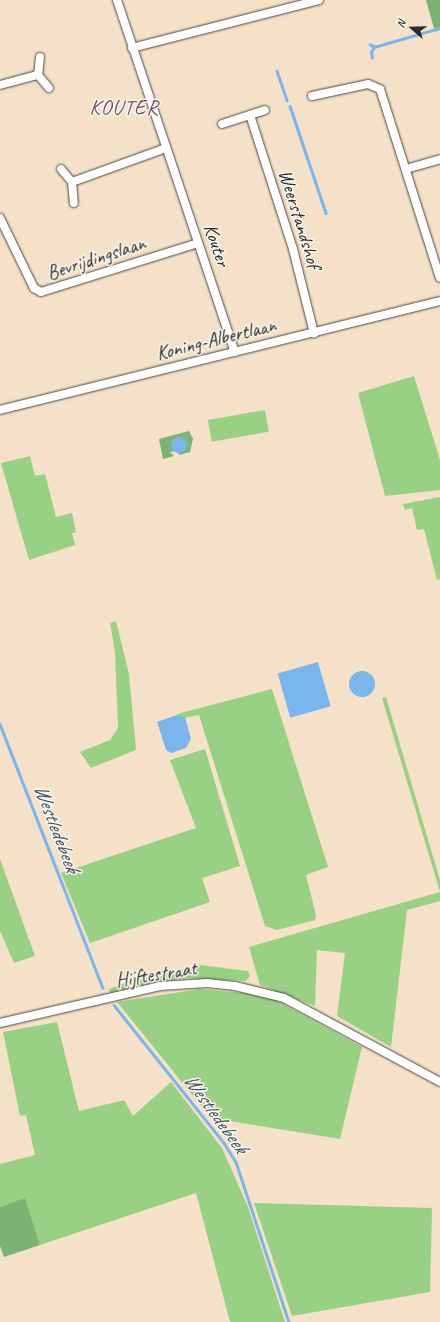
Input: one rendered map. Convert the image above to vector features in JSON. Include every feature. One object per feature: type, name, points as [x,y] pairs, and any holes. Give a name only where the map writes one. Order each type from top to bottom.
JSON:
[{"type":"street","name":"Kouter","points":[[117,0],[235,352]]},
{"type":"street","points":[[132,48],[319,0]]},
{"type":"street","points":[[40,56],[38,75],[49,88]]},
{"type":"street","points":[[0,85],[38,75]]},
{"type":"street","points":[[312,96],[368,84],[377,86],[406,169],[440,278]]},
{"type":"street","points":[[222,124],[265,110]]},
{"type":"street","name":"Weerstandshof","points":[[250,115],[293,249],[314,333]]},
{"type":"street","points":[[72,182],[166,148]]},
{"type":"street","points":[[406,169],[440,159]]},
{"type":"street","points":[[61,169],[72,182],[74,203]]},
{"type":"street","name":"Bevrijdingslaan","points":[[0,218],[34,288],[41,292],[198,243]]},
{"type":"street","name":"Koning-Albertlaan","points":[[0,410],[440,301]]},
{"type":"street","name":"Hijftestraat","points":[[0,1023],[160,986],[207,983],[235,986],[284,998],[440,1082]]},
{"type":"green space","points":[[426,0],[440,0],[440,30],[435,32]]},
{"type":"green space","points":[[414,376],[440,460],[440,490],[385,496],[358,393]]},
{"type":"green space","points":[[265,410],[269,432],[212,442],[208,420]]},
{"type":"green space","points":[[189,431],[193,439],[190,452],[179,455],[178,452],[186,449],[170,452],[174,456],[163,459],[159,439]]},
{"type":"green space","points":[[30,456],[35,476],[45,474],[56,517],[72,513],[76,532],[72,533],[75,545],[29,560],[1,463]]},
{"type":"green space","points":[[440,497],[440,579],[437,580],[424,529],[417,530],[412,508],[405,510],[403,504]]},
{"type":"green space","points":[[116,621],[129,674],[136,750],[91,768],[80,752],[110,740],[118,728],[115,652],[110,623]]},
{"type":"green space","points":[[272,689],[328,867],[306,875],[316,915],[315,920],[277,930],[265,926],[199,715],[179,719],[177,714]]},
{"type":"green space","points":[[386,697],[440,880],[440,892],[382,698]]},
{"type":"green space","points":[[205,749],[240,866],[202,878],[210,902],[90,943],[61,873],[196,828],[170,760]]},
{"type":"green space","points":[[0,859],[35,956],[14,963],[0,931]]},
{"type":"green space","points":[[440,892],[440,901],[407,910],[391,1047],[337,1016],[345,953],[317,950],[315,1006],[260,985],[249,947]]},
{"type":"green space","points":[[200,965],[248,971],[250,976],[246,981],[186,978],[110,993],[109,989],[126,983]]},
{"type":"green space","points":[[200,989],[257,994],[279,1002],[362,1047],[340,1139],[211,1118],[117,1002]]},
{"type":"green space","points":[[57,1022],[79,1111],[124,1100],[133,1116],[171,1082],[222,1148],[248,1207],[285,1322],[230,1322],[196,1193],[40,1245],[25,1199],[0,1207],[0,1164],[35,1155],[26,1115],[20,1116],[3,1032]]},
{"type":"green space","points":[[25,1198],[40,1245],[4,1257],[0,1246],[0,1207]]},
{"type":"green space","points":[[254,1203],[432,1208],[430,1292],[292,1316]]},
{"type":"water","points":[[176,437],[182,437],[187,442],[185,451],[182,453],[176,453],[171,448],[171,442]]},
{"type":"water","points":[[318,662],[331,706],[290,718],[278,674]]},
{"type":"water","points":[[362,671],[371,675],[375,684],[371,693],[362,697],[353,693],[349,684],[353,675]]},
{"type":"water","points":[[177,715],[185,717],[191,739],[186,748],[171,753],[166,750],[157,722]]},
{"type":"waterway","points":[[372,58],[371,52],[374,47],[440,28]]},
{"type":"waterway","points":[[370,44],[374,47]]},
{"type":"waterway","points":[[277,71],[287,100]]},
{"type":"waterway","points":[[290,106],[326,213]]},
{"type":"waterway","name":"Westledebeek","points":[[0,724],[103,988]]},
{"type":"waterway","name":"Westledebeek","points":[[114,1005],[224,1143],[236,1162],[289,1322]]},
{"type":"district","name":"KOUTER","points":[[124,107]]}]
